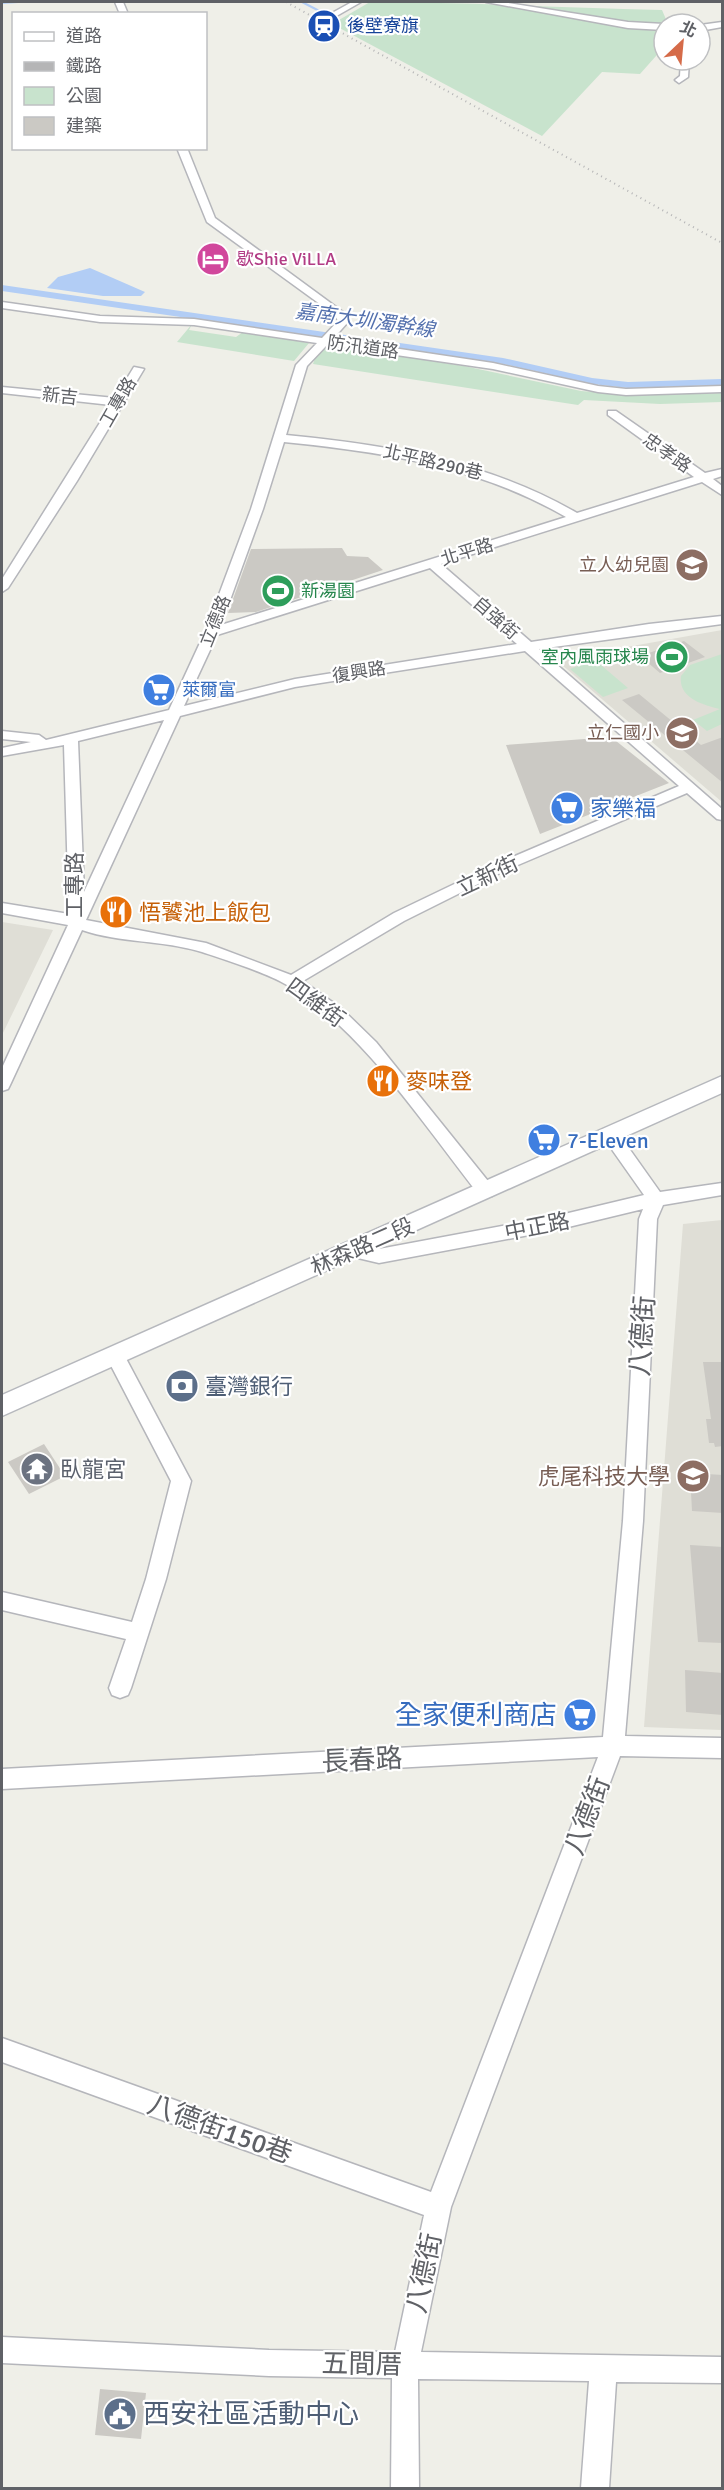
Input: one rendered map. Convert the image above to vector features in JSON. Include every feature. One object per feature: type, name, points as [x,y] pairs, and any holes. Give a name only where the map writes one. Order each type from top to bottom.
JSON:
[{"type":"main road","name":"林森路二段","points":[[2,1406],[723,1084]]},
{"type":"street","points":[[316,24],[357,2]]},
{"type":"street","points":[[490,2],[628,25],[652,26]]},
{"type":"street","points":[[679,80],[684,77],[684,72]]},
{"type":"street","name":"立德路","points":[[77,922],[212,632],[257,509],[302,364],[343,322],[343,317],[339,313],[211,220],[183,150]]},
{"type":"street","name":"防汛道路","points":[[2,305],[100,319],[194,322],[327,337],[493,366],[598,389],[626,392],[723,389]]},
{"type":"street","name":"工專路","points":[[2,588],[138,369]]},
{"type":"street","name":"新吉","points":[[2,390],[118,402]]},
{"type":"street","name":"忠孝路","points":[[612,413],[723,491]]},
{"type":"street","name":"北平路290巷","points":[[279,438],[407,453],[460,465],[531,491],[576,518]]},
{"type":"street","name":"北平路","points":[[212,632],[723,472]]},
{"type":"street","name":"自強街","points":[[432,563],[723,816]]},
{"type":"street","name":"復興路","points":[[2,752],[70,739],[295,683],[528,646],[723,620]]},
{"type":"street","points":[[2,735],[70,739]]},
{"type":"street","name":"工專路","points":[[2,1085],[77,922],[70,739]]},
{"type":"street","name":"立新街","points":[[292,981],[399,917],[501,867],[690,787]]},
{"type":"street","name":"四維街","points":[[2,908],[77,922],[93,928],[153,936],[206,948],[292,981],[336,1013],[370,1046],[486,1191]]},
{"type":"street","points":[[610,1134],[656,1199]]},
{"type":"street","name":"中正路","points":[[351,1250],[380,1256],[556,1222],[656,1199],[723,1189]]},
{"type":"street","name":"八德街","points":[[405,2488],[405,2365],[438,2207],[613,1746],[632,1532],[648,1219],[656,1199]]},
{"type":"street","points":[[115,1356],[181,1481],[156,1579],[120,1688]]},
{"type":"street","points":[[2,1601],[137,1632]]},
{"type":"street","name":"長春路","points":[[2,1779],[613,1746],[723,1748]]},
{"type":"street","name":"八德街150巷","points":[[2,2050],[438,2207]]},
{"type":"street","name":"五間厝","points":[[2,2350],[269,2363],[603,2370],[723,2370]]},
{"type":"street","points":[[595,2488],[603,2370]]},
{"type":"shaded area","name":"立仁國小","points":[[722,630],[722,802],[561,664],[565,658]]},
{"type":"shaded area","points":[[2,922],[53,930],[2,1035]]},
{"type":"shaded area","name":"虎尾科技大學","points":[[722,1220],[722,1730],[644,1727],[683,1224]]},
{"type":"green space","points":[[370,2],[662,10],[663,12],[652,12],[652,60],[640,74],[602,72],[542,136],[332,24]]},
{"type":"green space","points":[[192,324],[189,330],[236,337],[243,332],[309,343],[294,361],[177,342]]},
{"type":"green space","points":[[326,345],[464,366],[581,391],[631,395],[722,393],[722,402],[660,404],[584,400],[578,405],[313,364],[316,355]]},
{"type":"green space","points":[[722,654],[722,724],[707,731],[693,720],[720,709],[699,703],[688,695],[683,690],[681,676],[690,665]]},
{"type":"green space","points":[[595,660],[628,688],[603,697],[570,669]]},
{"type":"water","points":[[90,268],[145,292],[141,296],[103,296],[47,288],[58,277]]},
{"type":"building","name":"新湯園","points":[[342,548],[347,556],[368,557],[383,570],[256,612],[228,613],[251,549]]},
{"type":"building","name":"室內風雨球場","points":[[684,641],[705,657],[660,673],[640,656]]},
{"type":"building","points":[[639,694],[701,745],[723,737],[723,783],[622,700]]},
{"type":"building","name":"家樂福","points":[[611,737],[669,783],[540,834],[506,745]]},
{"type":"building","points":[[703,1362],[723,1362],[723,1446],[715,1447],[714,1443],[709,1443],[706,1419],[711,1419]]},
{"type":"building","name":"臥龍宮","points":[[44,1444],[65,1476],[29,1494],[8,1462]]},
{"type":"building","points":[[690,1473],[723,1475],[723,1513],[692,1511]]},
{"type":"building","points":[[690,1545],[723,1547],[723,1643],[698,1642]]},
{"type":"building","points":[[685,1670],[723,1673],[723,1715],[686,1712]]},
{"type":"building","name":"西安社區活動中心","points":[[100,2389],[146,2393],[141,2439],[95,2435]]},
{"type":"waterway","points":[[2,3],[18,2]]},
{"type":"waterway","points":[[302,2],[329,16]]},
{"type":"waterway","name":"嘉南大圳濁幹線","points":[[2,288],[503,361],[592,381],[628,385],[722,382]]},
{"type":"railway","points":[[286,2],[722,243]]},
{"type":"place","name":"後壁寮旗","points":[[324,26]]},
{"type":"place","name":"歇Shie ViLLA","points":[[213,259]]},
{"type":"place","name":"立人幼兒園","points":[[692,565]]},
{"type":"place","name":"新湯園","points":[[278,591]]},
{"type":"place","name":"室內風雨球場","points":[[672,657]]},
{"type":"place","name":"萊爾富","points":[[159,690]]},
{"type":"place","name":"立仁國小","points":[[682,733]]},
{"type":"place","name":"家樂福","points":[[567,808]]},
{"type":"place","name":"悟饕池上飯包","points":[[116,912]]},
{"type":"place","name":"麥味登","points":[[383,1081]]},
{"type":"place","name":"7-Eleven","points":[[544,1140]]},
{"type":"place","name":"臺灣銀行","points":[[182,1386]]},
{"type":"place","name":"臥龍宮","points":[[37,1469]]},
{"type":"place","name":"虎尾科技大學","points":[[693,1476]]},
{"type":"place","name":"全家便利商店","points":[[580,1715]]},
{"type":"place","name":"西安社區活動中心","points":[[120,2414]]}]
